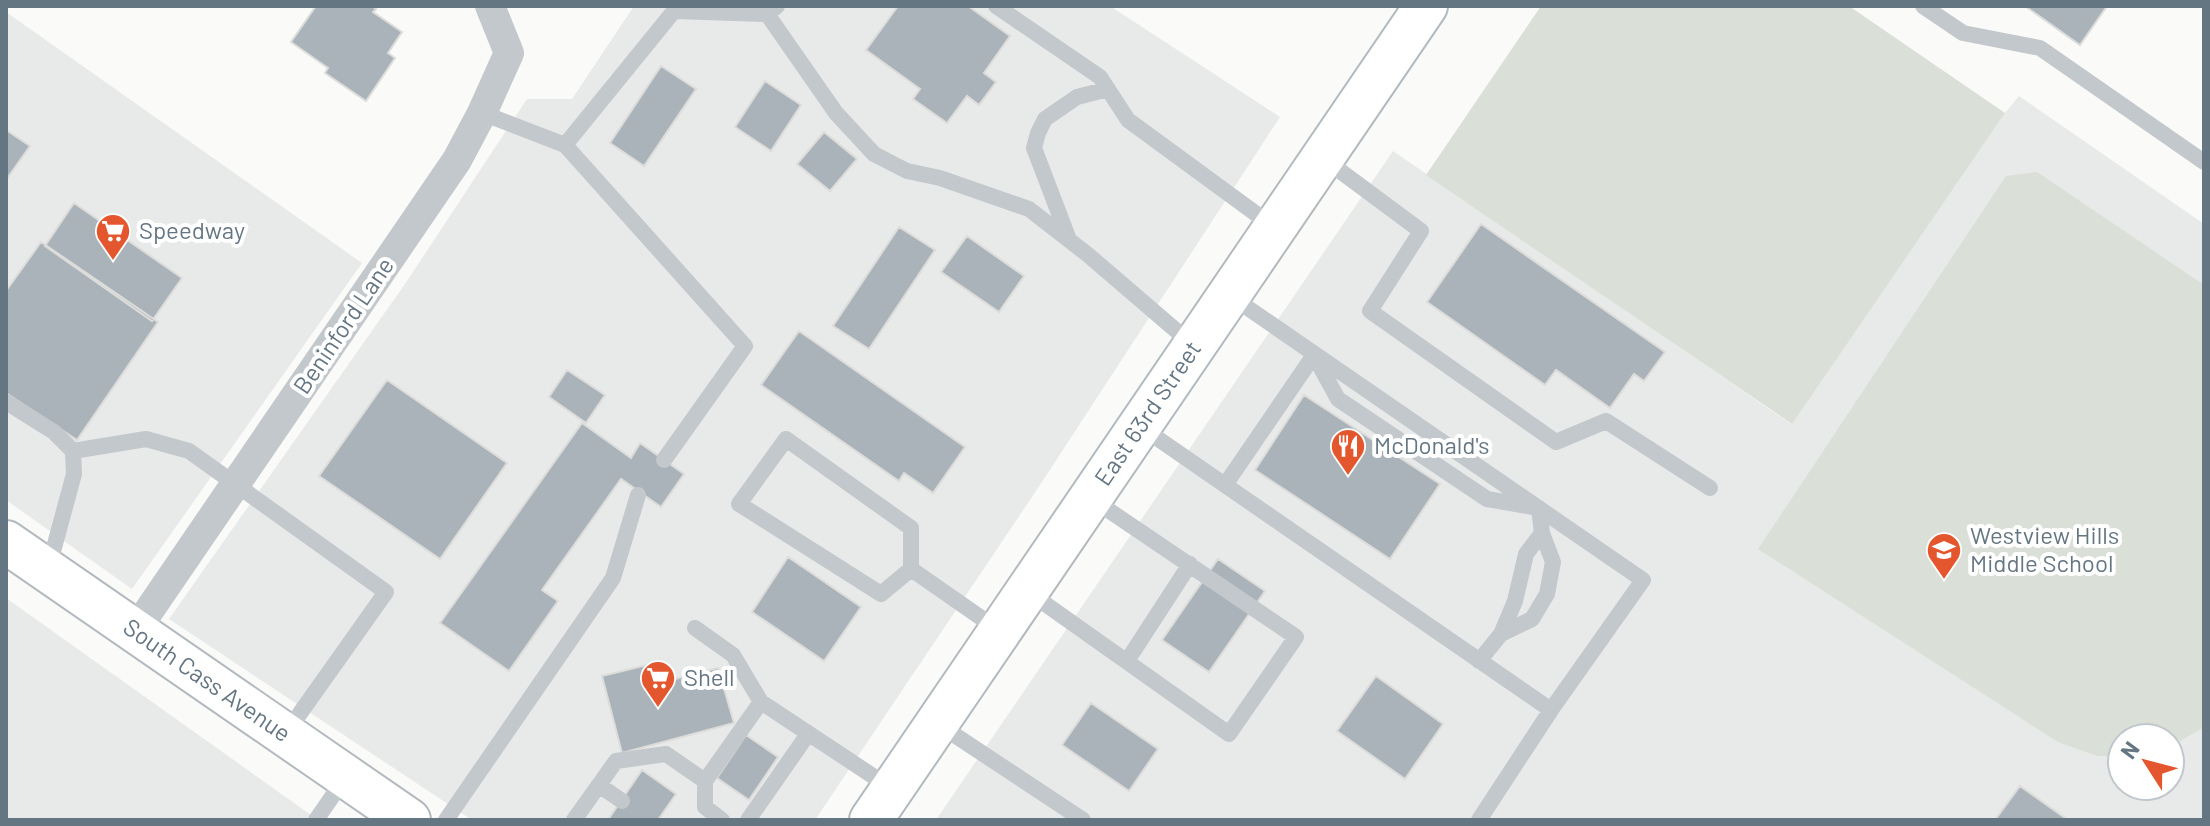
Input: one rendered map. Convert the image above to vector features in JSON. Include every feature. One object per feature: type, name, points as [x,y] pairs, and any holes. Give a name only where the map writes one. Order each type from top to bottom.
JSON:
[{"type":"main road","name":"East 63rd Street","points":[[878,812],[1426,6]]},
{"type":"main road","name":"South Cass Avenue","points":[[6,542],[409,820]]},
{"type":"street","name":"Beninford Lane","points":[[135,631],[457,160],[509,53],[490,6]]},
{"type":"lane","points":[[996,6],[1100,77],[1128,120],[1275,228]]},
{"type":"lane","points":[[1923,6],[1963,33],[2040,48],[2204,162]]},
{"type":"lane","points":[[565,145],[674,11],[772,10],[836,113],[874,154],[907,171],[940,178],[1029,209],[1194,346]]},
{"type":"lane","points":[[1068,239],[1034,148],[1038,133],[1045,119],[1077,97],[1108,89]]},
{"type":"lane","points":[[482,113],[565,145],[745,346],[664,460]]},
{"type":"lane","points":[[1323,158],[1421,231],[1370,311],[1556,442],[1606,421],[1710,488]]},
{"type":"lane","points":[[1229,295],[1643,580],[1551,710],[1479,820]]},
{"type":"lane","points":[[1225,485],[1314,355]]},
{"type":"lane","points":[[6,402],[54,432],[73,451],[74,474],[48,571]]},
{"type":"lane","points":[[1140,426],[1551,710]]},
{"type":"lane","points":[[73,451],[146,439],[189,451],[386,592],[285,734]]},
{"type":"lane","points":[[786,439],[911,528],[911,569],[881,594],[739,504],[786,439]]},
{"type":"lane","points":[[446,820],[613,578],[638,495]]},
{"type":"lane","points":[[1027,591],[1229,734],[1296,637],[1090,498]]},
{"type":"lane","points":[[1501,634],[1532,619],[1547,594],[1553,562],[1542,533],[1539,508]]},
{"type":"lane","points":[[1479,661],[1501,634],[1515,601],[1526,554],[1542,533]]},
{"type":"lane","points":[[1127,661],[1190,564]]},
{"type":"lane","points":[[911,569],[1000,631]]},
{"type":"lane","points":[[695,628],[733,655],[761,702],[808,734],[878,812]]},
{"type":"lane","points":[[722,820],[700,814],[705,781],[761,702]]},
{"type":"lane","points":[[937,723],[1083,820]]},
{"type":"lane","points":[[748,820],[808,734]]},
{"type":"lane","points":[[581,817],[616,761],[666,754],[705,781]]},
{"type":"lane","points":[[316,820],[346,776]]},
{"type":"lane","points":[[599,785],[622,801]]},
{"type":"shaded area","points":[[634,6],[1110,6],[1280,117],[1040,485],[815,820],[472,820],[169,619],[405,284],[527,99],[572,99]]},
{"type":"shaded area","points":[[1541,6],[1849,6],[2005,113],[1792,424],[1426,175]]},
{"type":"shaded area","points":[[6,12],[362,263],[132,589],[6,500]]},
{"type":"shaded area","points":[[2019,96],[2204,224],[2204,820],[936,820],[1393,151],[1791,424]]},
{"type":"shaded area","points":[[2037,172],[2204,285],[2204,727],[2186,738],[2186,722],[2106,722],[2106,756],[2097,756],[2058,742],[1758,549],[2006,176]]},
{"type":"shaded area","points":[[6,598],[318,820],[6,820]]},
{"type":"building","points":[[316,6],[372,6],[376,9],[373,12],[402,32],[388,53],[395,58],[366,101],[325,73],[328,68],[291,42]]},
{"type":"building","points":[[898,6],[968,6],[1010,36],[984,73],[996,82],[979,105],[967,96],[947,123],[913,99],[920,89],[866,50]]},
{"type":"building","points":[[2025,6],[2107,6],[2080,45]]},
{"type":"building","points":[[661,66],[696,89],[644,166],[610,143]]},
{"type":"building","points":[[765,81],[801,105],[771,151],[735,127]]},
{"type":"building","points":[[6,130],[30,146],[6,180]]},
{"type":"building","points":[[824,132],[857,159],[830,191],[797,164]]},
{"type":"building","name":"Speedway","points":[[74,203],[182,278],[152,321],[45,246]]},
{"type":"building","points":[[1481,224],[1665,352],[1644,381],[1634,374],[1610,408],[1556,370],[1545,385],[1427,302]]},
{"type":"building","points":[[899,227],[935,250],[869,349],[833,326]]},
{"type":"building","points":[[967,236],[1024,276],[999,312],[941,272]]},
{"type":"building","name":"Speedway","points":[[41,242],[158,322],[77,440],[6,393],[6,291]]},
{"type":"building","points":[[799,331],[965,447],[933,493],[904,473],[899,481],[761,385]]},
{"type":"building","points":[[567,370],[605,395],[586,423],[549,397]]},
{"type":"building","points":[[387,380],[507,463],[440,559],[319,476]]},
{"type":"building","name":"McDonald's","points":[[1304,395],[1440,484],[1390,559],[1255,470]]},
{"type":"building","points":[[582,423],[631,458],[640,443],[684,474],[661,507],[621,479],[542,590],[558,601],[509,671],[440,623]]},
{"type":"building","points":[[788,557],[861,607],[824,661],[752,612]]},
{"type":"building","points":[[1218,559],[1265,591],[1209,672],[1162,640]]},
{"type":"building","points":[[651,664],[656,684],[718,668],[734,723],[622,753],[602,676]]},
{"type":"building","points":[[1376,676],[1443,724],[1405,779],[1337,731]]},
{"type":"building","points":[[1091,703],[1158,749],[1129,791],[1062,745]]},
{"type":"building","points":[[746,735],[778,757],[749,800],[717,778]]},
{"type":"building","points":[[642,770],[676,794],[658,820],[608,820]]},
{"type":"building","points":[[2020,786],[2065,818],[1995,820]]},
{"type":"place","name":"Speedway","points":[[113,262]]},
{"type":"place","name":"McDonald's","points":[[1348,477]]},
{"type":"place","name":"Westview Hills Middle School","points":[[1944,581]]},
{"type":"place","name":"Shell","points":[[658,709]]}]
